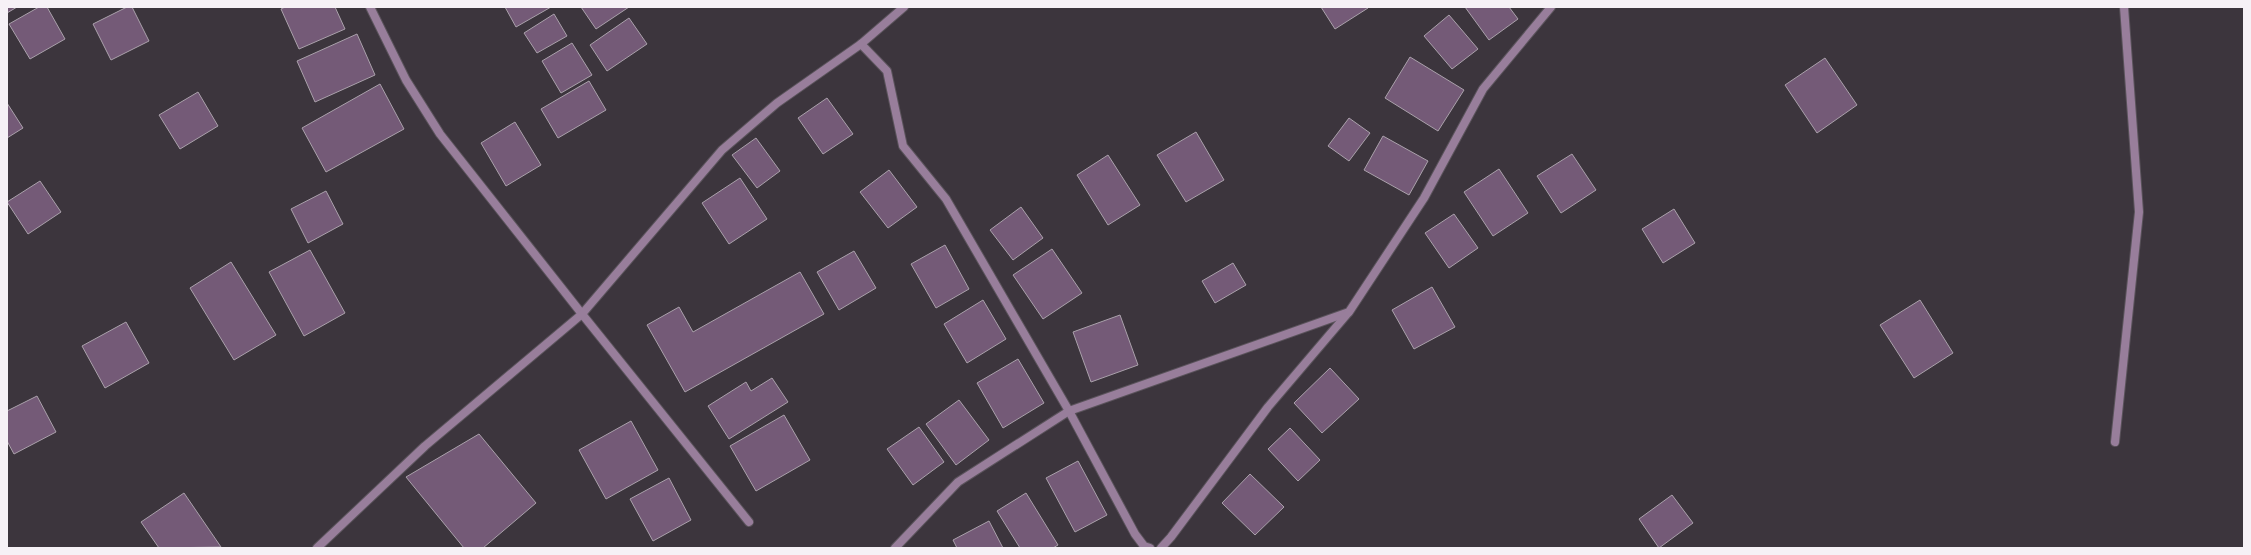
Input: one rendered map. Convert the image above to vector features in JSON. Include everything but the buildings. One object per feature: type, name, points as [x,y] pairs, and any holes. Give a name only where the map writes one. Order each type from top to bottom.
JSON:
[{"type":"street","points":[[370,7],[406,80],[440,134],[749,522]]},
{"type":"street","points":[[317,548],[425,446],[582,314],[722,150],[777,103],[861,44],[904,7]]},
{"type":"street","points":[[1161,548],[1171,537],[1268,407],[1349,312],[1424,198],[1483,89],[1551,7]]},
{"type":"street","points":[[2115,442],[2139,212],[2124,7]]},
{"type":"street","points":[[861,44],[887,70],[903,146],[946,199],[1069,412],[1135,534],[1144,546],[1150,548]]},
{"type":"street","points":[[895,548],[958,482],[1069,412],[1349,312]]}]
